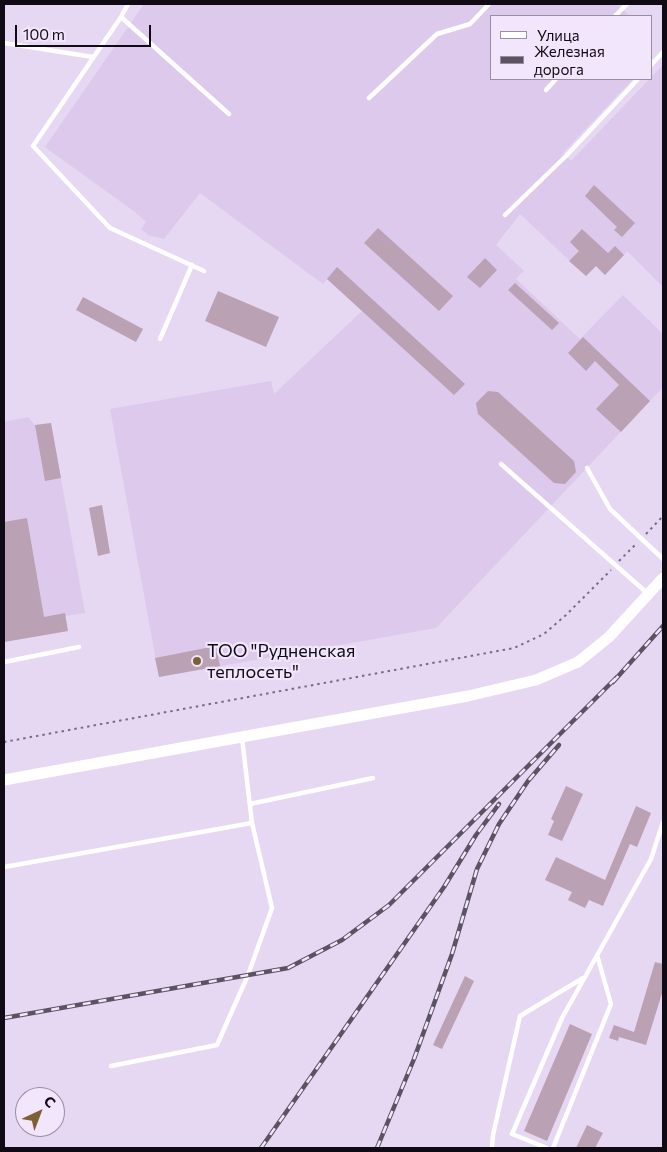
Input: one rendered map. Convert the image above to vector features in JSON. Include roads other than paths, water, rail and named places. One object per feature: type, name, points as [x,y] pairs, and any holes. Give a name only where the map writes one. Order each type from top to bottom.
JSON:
[{"type":"street","points":[[4,780],[468,696],[536,680],[578,662],[609,637],[662,581]]},
{"type":"lane","points":[[128,4],[33,146],[110,228],[204,271]]},
{"type":"lane","points":[[369,98],[437,34],[470,24],[489,4]]},
{"type":"lane","points":[[616,15],[627,4]]},
{"type":"lane","points":[[121,17],[229,114]]},
{"type":"lane","points":[[4,42],[93,58]]},
{"type":"lane","points":[[652,64],[663,52]]},
{"type":"lane","points":[[546,90],[555,80]]},
{"type":"lane","points":[[505,215],[566,156],[637,80]]},
{"type":"lane","points":[[160,339],[192,265]]},
{"type":"lane","points":[[501,464],[648,594]]},
{"type":"lane","points":[[587,468],[610,509],[663,559]]},
{"type":"lane","points":[[4,662],[79,647]]},
{"type":"lane","points":[[111,1066],[217,1045],[248,975],[272,908],[252,823],[242,737]]},
{"type":"lane","points":[[250,804],[373,778]]},
{"type":"lane","points":[[547,1148],[512,1134],[562,1018],[651,859],[663,822]]},
{"type":"lane","points":[[4,867],[252,823]]},
{"type":"lane","points":[[553,1148],[611,1004],[597,955]]},
{"type":"lane","points":[[492,1148],[493,1134],[520,1016],[585,977]]},
{"type":"railway","points":[[613,682],[663,626]]},
{"type":"railway","points":[[4,1018],[288,968],[342,940],[389,905],[617,677]]},
{"type":"railway","points":[[377,1148],[414,1059],[452,954],[477,869],[499,824],[528,781],[559,745]]},
{"type":"railway","points":[[261,1148],[444,887],[476,835],[499,804]]},
{"type":"place","name":"ТОО \"Рудненская теплосеть\"","points":[[197,661]]}]
